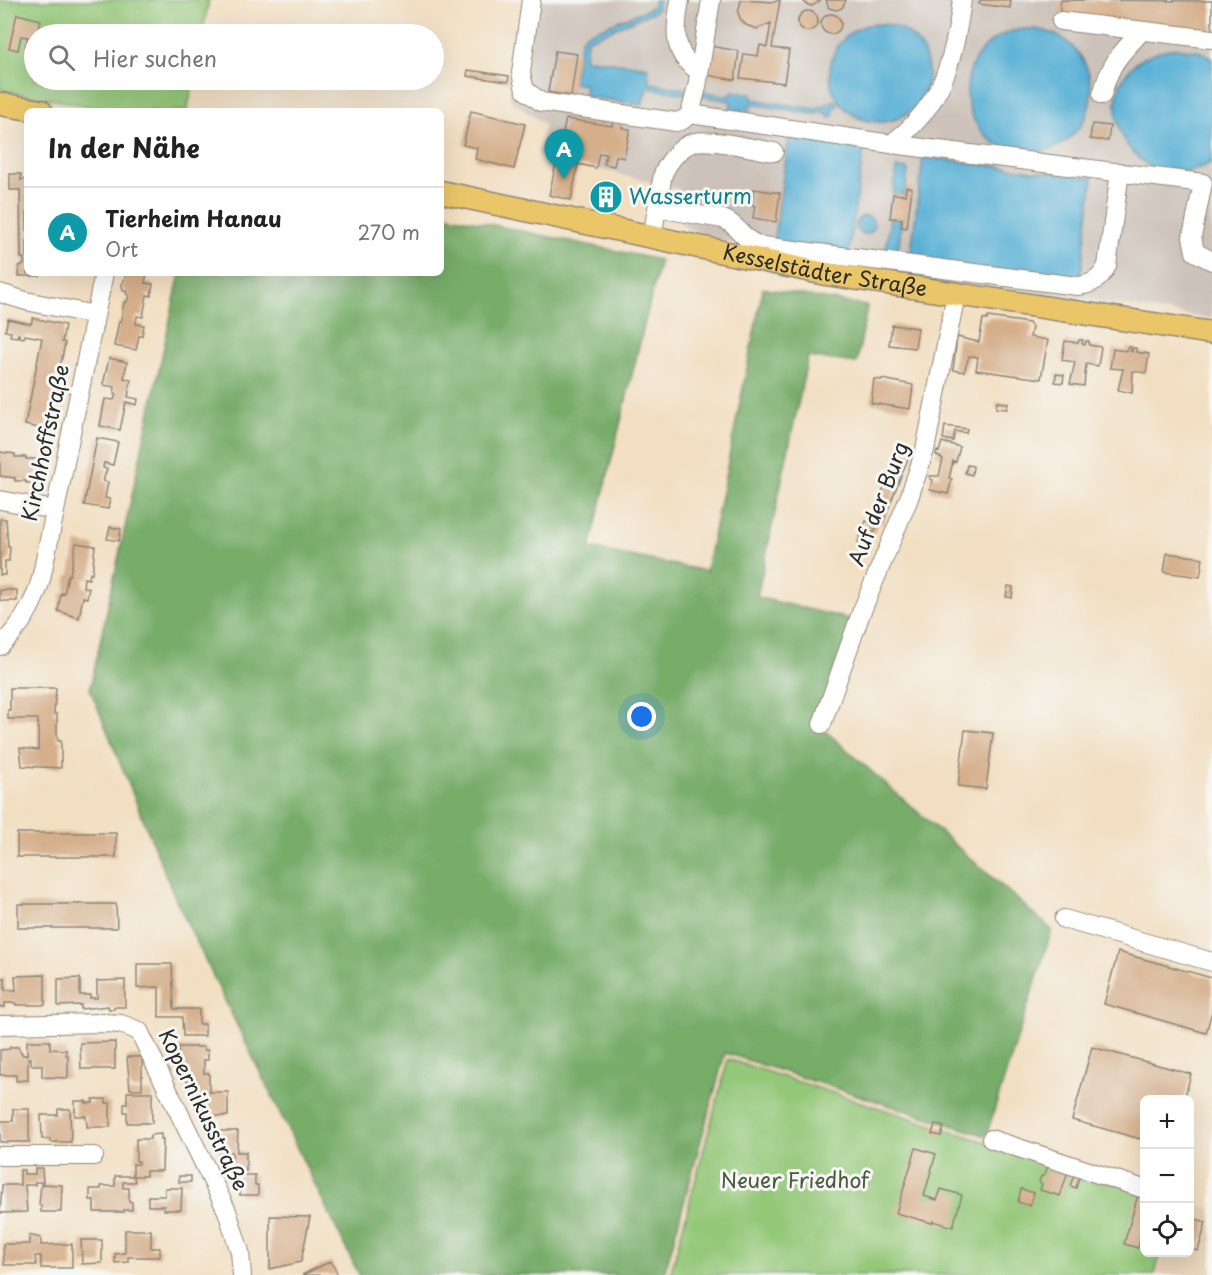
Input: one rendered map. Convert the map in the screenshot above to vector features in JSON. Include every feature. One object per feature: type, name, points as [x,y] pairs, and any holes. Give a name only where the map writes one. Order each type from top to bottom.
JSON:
[{"type":"main road","points":[[0,104],[24,108]]},
{"type":"main road","name":"Kesselstädter Straße","points":[[444,193],[826,274],[1212,333]]},
{"type":"street","points":[[531,0],[521,73],[525,90],[531,96],[541,102],[676,122],[693,98],[711,0]]},
{"type":"street","points":[[680,0],[676,31],[679,46],[687,64],[693,98],[696,142]]},
{"type":"street","points":[[891,144],[908,132],[921,117],[940,87],[952,54],[962,0]]},
{"type":"street","points":[[1061,21],[1212,39]]},
{"type":"street","points":[[1102,95],[1113,63],[1142,31]]},
{"type":"street","points":[[693,98],[891,144],[1208,181],[1192,237],[1195,252],[1212,261]]},
{"type":"street","points":[[652,237],[663,174],[681,150],[696,142],[711,142],[774,152]]},
{"type":"street","points":[[657,208],[723,219],[730,222],[747,240],[763,246],[1086,286],[1101,276],[1107,266],[1120,172]]},
{"type":"street","name":"Kirchhoffstraße","points":[[0,646],[17,627],[37,593],[103,276]]},
{"type":"street","points":[[0,293],[95,315]]},
{"type":"street","name":"Auf der Burg","points":[[822,724],[861,613],[909,498],[925,450],[956,294]]},
{"type":"street","points":[[0,500],[55,510]]},
{"type":"street","points":[[1064,919],[1212,962]]},
{"type":"street","name":"Kopernikusstraße","points":[[0,1025],[104,1023],[121,1024],[139,1031],[227,1211],[240,1252],[242,1275]]},
{"type":"street","points":[[991,1139],[1140,1188]]},
{"type":"street","points":[[0,1156],[94,1156]]},
{"type":"shaded area","points":[[524,0],[1212,0],[1212,319],[770,252],[719,240],[686,228],[675,216],[679,190],[538,155],[544,124],[510,100]]},
{"type":"shaded area","points":[[1194,1203],[1212,1209],[1212,1275],[1156,1275],[1162,1257],[1194,1257]]},
{"type":"green space","points":[[0,0],[209,0],[204,24],[24,24],[24,90],[192,90],[188,108],[99,108],[0,90]]},
{"type":"green space","points":[[444,215],[660,260],[590,548],[706,571],[763,288],[867,306],[857,363],[808,357],[757,597],[858,621],[822,728],[1052,930],[986,1136],[725,1053],[664,1275],[359,1275],[176,900],[90,689],[179,276],[444,276]]},
{"type":"green space","name":"Neuer Friedhof","points":[[728,1059],[1140,1192],[1140,1257],[1160,1257],[1154,1275],[670,1275]]},
{"type":"water","points":[[654,0],[659,0],[657,9],[653,12],[587,40],[585,60],[648,67],[649,83],[731,96],[733,91],[752,94],[752,99],[816,109],[835,100],[838,106],[832,110],[834,115],[829,118],[826,112],[814,114],[751,104],[749,112],[730,109],[731,101],[647,88],[642,105],[584,96],[585,85],[573,83],[581,39],[586,34],[648,9],[653,6]]},
{"type":"water","points":[[879,24],[898,27],[914,38],[925,54],[928,73],[925,92],[914,108],[898,119],[879,122],[860,119],[844,108],[833,92],[830,73],[833,54],[844,38],[860,27]]},
{"type":"water","points":[[1029,29],[1053,34],[1073,47],[1086,67],[1091,91],[1086,115],[1073,135],[1053,148],[1029,153],[1005,148],[985,135],[972,115],[967,91],[972,67],[985,47],[1005,34]]},
{"type":"water","points":[[1176,48],[1198,51],[1212,58],[1212,162],[1180,173],[1154,168],[1133,152],[1120,129],[1116,103],[1123,79],[1143,59]]},
{"type":"water","points":[[789,138],[864,149],[848,255],[773,243]]},
{"type":"water","points":[[923,157],[1093,178],[1080,282],[910,260]]},
{"type":"water","points":[[896,168],[908,169],[905,195],[893,194]]},
{"type":"water","points":[[861,216],[869,216],[874,221],[872,232],[861,234],[856,229],[856,221]]},
{"type":"water","points":[[890,218],[902,219],[897,259],[885,258]]},
{"type":"building","points":[[741,0],[774,2],[780,0],[772,48],[789,50],[784,83],[740,78],[744,54],[758,56],[760,45],[767,47],[771,23],[757,29],[746,25],[738,13]]},
{"type":"building","points":[[802,0],[821,0],[812,6]]},
{"type":"building","points":[[826,0],[846,0],[842,8],[837,10],[829,8]]},
{"type":"building","points":[[980,0],[1011,0],[1010,8],[979,4]]},
{"type":"building","points":[[1061,0],[1212,1],[1212,34],[1059,15]]},
{"type":"building","points":[[808,11],[815,14],[818,21],[815,28],[808,31],[801,28],[798,21],[801,14]]},
{"type":"building","points":[[17,14],[41,20],[40,24],[24,24],[24,36],[21,36],[18,50],[9,48]]},
{"type":"building","points":[[831,14],[838,17],[841,24],[838,31],[831,34],[824,31],[821,24],[824,17]]},
{"type":"building","points":[[710,46],[739,51],[735,80],[706,75]]},
{"type":"building","points":[[555,51],[577,54],[571,96],[548,92]]},
{"type":"building","points":[[468,70],[509,76],[508,82],[467,76]]},
{"type":"building","points":[[471,111],[525,124],[514,169],[475,159],[477,148],[463,145]]},
{"type":"building","points":[[566,119],[612,126],[613,119],[623,121],[622,128],[630,129],[624,158],[616,156],[614,166],[604,164],[606,154],[599,153],[596,168],[578,164],[571,200],[549,195]]},
{"type":"building","points":[[1092,124],[1110,126],[1108,141],[1090,139]]},
{"type":"building","points":[[10,174],[21,174],[21,180],[24,180],[24,258],[21,258],[20,190],[10,190]]},
{"type":"building","name":"Wasserturm","points":[[606,184],[615,188],[619,197],[615,206],[606,210],[597,206],[593,197],[597,188]]},
{"type":"building","points":[[906,187],[912,188],[907,228],[901,227],[902,219],[890,218],[893,194],[905,195]]},
{"type":"building","points":[[754,189],[780,193],[776,222],[753,218]]},
{"type":"building","points":[[24,265],[24,276],[19,276],[19,266]]},
{"type":"building","points":[[126,276],[146,276],[145,283],[153,284],[151,296],[147,295],[143,317],[137,316],[136,324],[144,325],[136,350],[114,346],[124,302],[127,302],[129,295],[126,294],[127,291],[123,291],[122,284]]},
{"type":"building","points":[[988,317],[1029,323],[1032,327],[1030,337],[1048,340],[1041,379],[976,370],[978,357],[969,356],[964,372],[953,370],[957,337],[979,342],[983,319],[987,320]]},
{"type":"building","points":[[33,318],[65,325],[62,342],[65,343],[58,378],[54,377],[52,389],[56,390],[47,430],[25,425],[42,338],[25,335],[24,338],[19,337],[19,334],[17,337],[10,336],[11,332],[5,331],[8,319],[31,324]]},
{"type":"building","points":[[892,325],[918,328],[915,348],[889,345]]},
{"type":"building","points":[[1079,340],[1083,340],[1082,344],[1085,345],[1086,341],[1089,341],[1089,345],[1101,347],[1098,366],[1086,364],[1084,386],[1070,384],[1075,362],[1062,360],[1065,341],[1078,343]]},
{"type":"building","points":[[1127,347],[1131,347],[1132,352],[1133,348],[1136,348],[1136,352],[1149,354],[1146,373],[1133,371],[1132,393],[1118,390],[1123,369],[1110,368],[1113,349],[1126,351]]},
{"type":"building","points":[[109,358],[127,362],[124,378],[131,380],[128,397],[138,399],[137,405],[126,402],[120,430],[100,426],[105,399],[114,400],[116,394],[114,394],[115,387],[103,385]]},
{"type":"building","points":[[1056,374],[1064,375],[1063,383],[1055,382]]},
{"type":"building","points":[[874,379],[913,385],[910,409],[871,403]]},
{"type":"building","points":[[997,402],[1008,403],[1007,409],[996,408]]},
{"type":"building","points":[[945,426],[967,429],[966,433],[955,431],[953,441],[943,439]]},
{"type":"building","points":[[97,438],[118,442],[113,465],[104,463],[103,468],[107,469],[103,481],[108,482],[105,498],[110,499],[108,509],[84,505]]},
{"type":"building","points":[[942,442],[960,447],[956,462],[953,461],[948,494],[930,490],[933,480],[930,476],[939,476],[943,459],[936,455]]},
{"type":"building","points":[[900,447],[911,451],[882,524],[871,520]]},
{"type":"building","points":[[0,452],[15,454],[15,457],[37,459],[37,477],[42,477],[41,483],[26,483],[26,481],[15,481],[15,478],[0,476]]},
{"type":"building","points":[[967,465],[973,466],[972,475],[965,473]]},
{"type":"building","points":[[0,519],[6,519],[8,547],[10,547],[9,561],[5,561],[5,575],[0,575]]},
{"type":"building","points":[[866,521],[877,525],[868,547],[858,542]]},
{"type":"building","points":[[110,527],[121,529],[119,541],[107,539]]},
{"type":"building","points":[[76,543],[95,546],[92,574],[90,573],[89,579],[84,578],[83,587],[89,588],[87,598],[83,597],[79,618],[58,611],[61,593],[64,594],[68,575],[70,575]]},
{"type":"building","points":[[1167,553],[1203,558],[1200,577],[1164,572]]},
{"type":"building","points":[[1008,586],[1013,587],[1012,598],[1006,597]]},
{"type":"building","points":[[0,590],[17,590],[17,601],[0,601]]},
{"type":"building","points":[[10,688],[56,688],[54,714],[57,714],[58,741],[61,741],[61,768],[22,766],[20,748],[38,750],[38,719],[8,719]]},
{"type":"building","points":[[965,730],[993,733],[986,789],[958,786]]},
{"type":"building","points":[[17,833],[116,833],[116,857],[17,857]]},
{"type":"building","points":[[18,904],[116,904],[117,928],[18,928]]},
{"type":"building","points":[[1118,952],[1212,978],[1212,1011],[1206,1033],[1104,1004]]},
{"type":"building","points":[[137,964],[172,964],[174,1009],[199,1009],[199,1024],[205,1024],[205,1036],[183,1036],[182,1017],[159,1017],[159,987],[137,988]]},
{"type":"building","points":[[45,975],[45,1005],[5,1003],[5,1007],[0,1007],[0,978],[5,978],[5,990],[16,990],[15,976]]},
{"type":"building","points":[[80,978],[80,995],[90,995],[90,998],[97,998],[97,981],[125,980],[125,1007],[81,1009],[81,1005],[58,1006],[58,979]]},
{"type":"building","points":[[27,1041],[50,1041],[50,1049],[66,1050],[68,1078],[42,1077],[42,1065],[31,1065],[31,1058],[28,1058],[28,1080],[16,1081],[16,1075],[0,1075],[0,1050],[18,1047],[23,1055],[27,1055]]},
{"type":"building","points":[[115,1042],[115,1069],[81,1069],[80,1043]]},
{"type":"building","points":[[178,1047],[204,1047],[204,1050],[208,1050],[208,1060],[204,1060],[204,1073],[209,1073],[209,1092],[228,1092],[228,1116],[199,1116],[199,1092],[192,1092],[191,1082],[187,1082],[187,1073],[178,1073]]},
{"type":"building","points":[[1092,1047],[1191,1074],[1185,1095],[1140,1095],[1140,1139],[1072,1120]]},
{"type":"building","points":[[127,1057],[142,1057],[142,1089],[130,1089]]},
{"type":"building","points":[[127,1092],[152,1092],[152,1123],[127,1123],[124,1104],[127,1104]]},
{"type":"building","points":[[93,1099],[106,1099],[106,1103],[110,1103],[110,1127],[87,1127],[86,1116],[75,1116],[75,1101],[93,1103]]},
{"type":"building","points":[[13,1109],[29,1109],[29,1142],[0,1142],[0,1121],[13,1121]]},
{"type":"building","points":[[58,1109],[70,1109],[71,1142],[50,1142],[50,1139],[42,1139],[41,1115],[58,1115]]},
{"type":"building","points":[[935,1124],[944,1127],[941,1136],[932,1134]]},
{"type":"building","points":[[217,1131],[238,1131],[237,1152],[246,1152],[246,1171],[232,1171],[232,1152],[217,1152]]},
{"type":"building","points":[[161,1134],[161,1139],[163,1139],[162,1171],[146,1171],[146,1176],[134,1176],[135,1182],[123,1182],[123,1188],[129,1188],[129,1202],[132,1202],[132,1210],[94,1212],[94,1200],[90,1200],[90,1189],[115,1186],[115,1176],[133,1176],[133,1164],[139,1164],[139,1161],[136,1161],[136,1139],[150,1139],[150,1135]]},
{"type":"building","points":[[916,1148],[936,1154],[924,1196],[937,1200],[941,1189],[962,1195],[953,1227],[896,1213]]},
{"type":"building","points":[[1048,1166],[1068,1172],[1060,1196],[1040,1190],[1041,1176],[1044,1176]]},
{"type":"building","points":[[35,1168],[42,1168],[43,1182],[25,1185],[27,1212],[0,1213],[2,1185],[20,1185],[20,1170],[24,1170],[24,1174],[35,1174]]},
{"type":"building","points":[[237,1175],[255,1175],[258,1195],[240,1195]]},
{"type":"building","points":[[1074,1175],[1079,1177],[1076,1188],[1070,1186]]},
{"type":"building","points":[[179,1176],[191,1176],[191,1182],[179,1182]]},
{"type":"building","points":[[41,1184],[62,1185],[61,1212],[41,1212],[41,1205],[39,1205]]},
{"type":"building","points":[[165,1188],[182,1188],[181,1210],[164,1210],[164,1206],[148,1206],[148,1196],[165,1196]]},
{"type":"building","points":[[1021,1189],[1034,1193],[1030,1206],[1018,1202]]},
{"type":"building","points":[[1138,1195],[1140,1196],[1140,1241],[1138,1248],[1124,1244]]},
{"type":"building","points":[[270,1216],[310,1217],[301,1262],[270,1269]]},
{"type":"building","points":[[1194,1218],[1206,1222],[1198,1251],[1194,1250]]},
{"type":"building","points":[[125,1230],[151,1230],[151,1248],[160,1248],[160,1257],[128,1257],[128,1262],[115,1263],[115,1254],[125,1253]]},
{"type":"building","points":[[29,1235],[41,1238],[41,1245],[72,1244],[72,1268],[41,1268],[41,1256],[35,1256],[36,1265],[4,1265],[3,1244],[29,1244]]},
{"type":"building","points":[[81,1240],[102,1240],[102,1263],[82,1264]]},
{"type":"building","points":[[331,1261],[338,1275],[302,1275]]},
{"type":"place","name":"Tierheim Hanau","points":[[564,179]]},
{"type":"place","name":"Wasserturm","points":[[606,197]]}]
